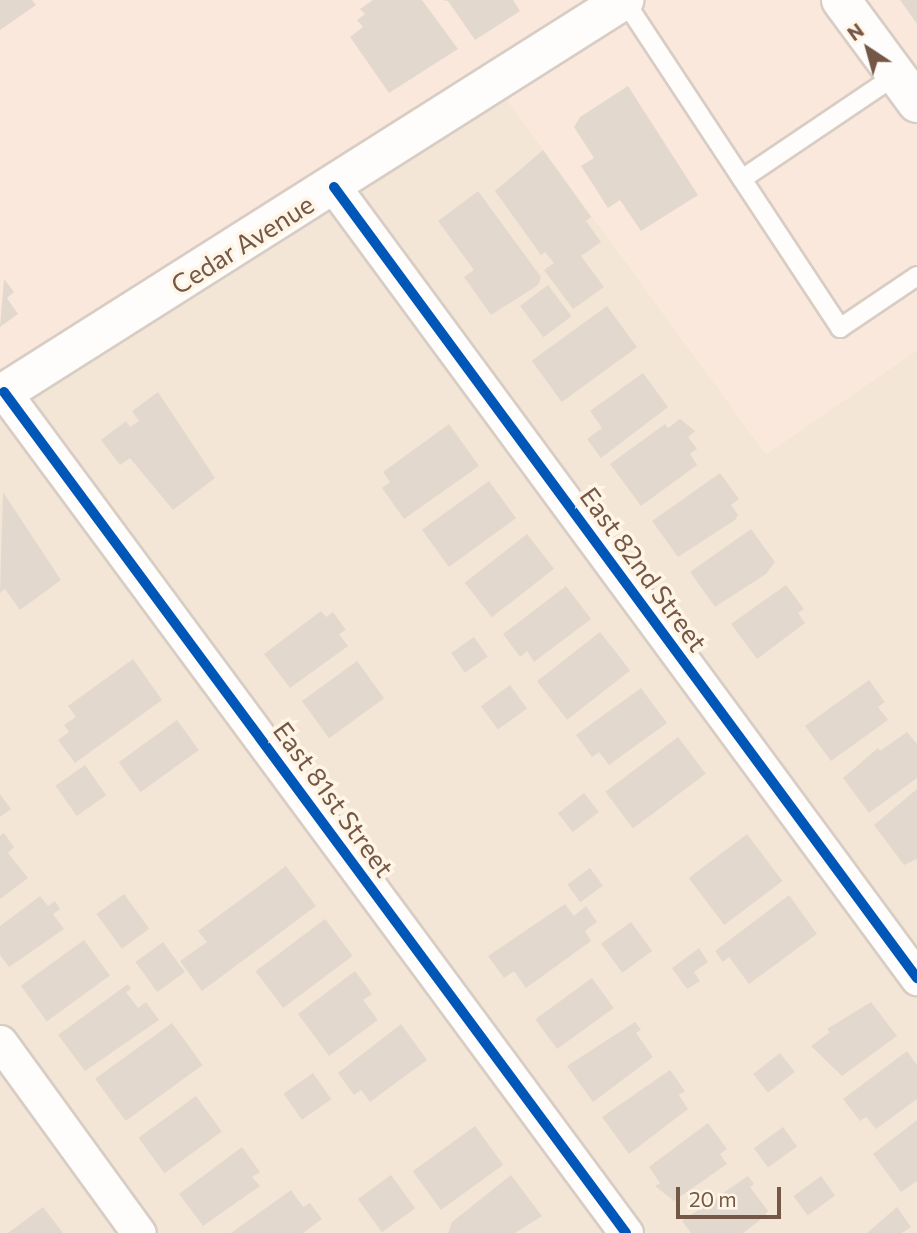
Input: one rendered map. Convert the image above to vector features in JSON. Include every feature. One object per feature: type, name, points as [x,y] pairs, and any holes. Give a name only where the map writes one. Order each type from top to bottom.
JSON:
[{"type":"street","name":"Cedar Avenue","points":[[2,393],[334,187],[624,0]]},
{"type":"street","points":[[841,0],[906,89]]},
{"type":"street","name":"East 82nd Street","points":[[334,187],[917,978]]},
{"type":"street","name":"East 81st Street","points":[[2,393],[626,1233]]},
{"type":"street","points":[[0,1042],[139,1233]]},
{"type":"lane","points":[[624,0],[839,328],[917,276]]},
{"type":"lane","points":[[742,179],[906,89]]},
{"type":"shaded area","points":[[0,0],[917,0],[917,350],[766,454],[495,83],[0,395]]},
{"type":"shaded area","points":[[495,83],[766,454],[917,350],[917,1233],[0,1233],[0,395]]},
{"type":"building","points":[[0,0],[32,0],[36,5],[0,30]]},
{"type":"building","points":[[373,0],[422,0],[458,49],[389,93],[350,37],[363,27],[357,20],[365,14],[360,9]]},
{"type":"building","points":[[442,0],[513,0],[520,11],[475,40],[448,1]]},
{"type":"building","points":[[900,0],[917,0],[917,24]]},
{"type":"building","points":[[628,86],[698,195],[641,231],[620,200],[608,208],[581,166],[594,158],[574,127],[580,117]]},
{"type":"building","points":[[543,150],[591,217],[586,221],[601,242],[581,256],[604,287],[573,309],[544,270],[554,263],[545,252],[541,255],[495,191]]},
{"type":"building","points":[[478,191],[541,277],[538,285],[491,315],[464,277],[474,270],[438,221]]},
{"type":"building","points":[[4,279],[14,292],[7,298],[18,314],[0,327]]},
{"type":"building","points":[[548,285],[571,316],[544,337],[520,306]]},
{"type":"building","points":[[607,306],[637,347],[562,402],[532,361]]},
{"type":"building","points":[[643,373],[668,407],[601,458],[587,439],[602,428],[590,411]]},
{"type":"building","points":[[158,392],[215,478],[173,510],[130,458],[120,465],[101,440],[126,421],[130,427],[139,421],[132,411]]},
{"type":"building","points":[[680,419],[695,431],[688,437],[697,449],[690,454],[697,465],[641,506],[610,464],[665,424],[668,428]]},
{"type":"building","points":[[449,424],[479,466],[404,519],[382,488],[390,482],[383,472]]},
{"type":"building","points":[[720,473],[739,499],[731,505],[738,515],[735,520],[678,557],[652,521]]},
{"type":"building","points":[[489,481],[516,518],[449,567],[422,530]]},
{"type":"building","points":[[3,492],[61,580],[20,610],[5,589],[0,593]]},
{"type":"building","points":[[751,529],[775,562],[766,574],[715,607],[690,572]]},
{"type":"building","points":[[527,534],[554,569],[492,617],[465,583]]},
{"type":"building","points":[[786,585],[804,609],[798,613],[805,623],[757,659],[731,624]]},
{"type":"building","points":[[566,586],[591,619],[534,662],[527,651],[520,657],[503,634]]},
{"type":"building","points":[[321,611],[326,617],[333,612],[346,630],[339,634],[348,646],[290,688],[264,654]]},
{"type":"building","points":[[600,632],[630,671],[567,720],[537,681]]},
{"type":"building","points":[[474,637],[488,657],[465,673],[451,653]]},
{"type":"building","points":[[133,659],[162,700],[75,763],[58,740],[69,732],[64,725],[76,717],[68,706]]},
{"type":"building","points":[[357,661],[384,698],[329,738],[302,701]]},
{"type":"building","points":[[869,680],[885,702],[878,707],[888,720],[831,761],[805,726]]},
{"type":"building","points":[[510,685],[527,708],[498,730],[481,706]]},
{"type":"building","points":[[641,688],[667,723],[609,765],[599,752],[592,757],[576,735]]},
{"type":"building","points":[[177,720],[199,750],[140,792],[119,762]]},
{"type":"building","points":[[907,732],[917,744],[917,778],[869,813],[843,778],[878,748],[880,751]]},
{"type":"building","points":[[678,737],[706,774],[633,829],[605,792]]},
{"type":"building","points":[[85,765],[106,795],[77,816],[56,786]]},
{"type":"building","points":[[917,789],[917,859],[904,865],[874,825]]},
{"type":"building","points":[[584,793],[599,812],[573,832],[558,813]]},
{"type":"building","points":[[0,794],[11,809],[0,817]]},
{"type":"building","points":[[4,833],[14,847],[8,853],[28,878],[0,899],[0,836]]},
{"type":"building","points":[[747,834],[783,881],[724,925],[689,878]]},
{"type":"building","points":[[286,866],[316,906],[202,991],[180,961],[207,942],[198,931]]},
{"type":"building","points":[[590,868],[603,886],[580,902],[567,884]]},
{"type":"building","points":[[124,894],[149,929],[122,949],[96,914]]},
{"type":"building","points":[[789,895],[817,934],[749,984],[729,957],[723,962],[715,951]]},
{"type":"building","points":[[40,896],[48,906],[55,901],[60,909],[53,914],[64,929],[9,967],[0,955],[0,926]]},
{"type":"building","points":[[565,904],[574,916],[586,906],[597,922],[585,931],[591,941],[526,988],[514,971],[504,978],[488,956]]},
{"type":"building","points":[[325,919],[353,956],[283,1008],[256,971]]},
{"type":"building","points":[[631,922],[652,951],[622,973],[601,944]]},
{"type":"building","points":[[84,940],[110,976],[47,1021],[21,986]]},
{"type":"building","points":[[163,942],[185,972],[157,992],[135,962]]},
{"type":"building","points":[[699,948],[708,962],[694,972],[700,981],[687,989],[672,968]]},
{"type":"building","points":[[355,971],[372,994],[363,1000],[378,1020],[329,1056],[298,1014]]},
{"type":"building","points":[[592,978],[614,1008],[557,1049],[535,1019]]},
{"type":"building","points":[[128,984],[131,989],[126,992],[138,1008],[146,1002],[159,1020],[85,1071],[58,1035]]},
{"type":"building","points":[[871,1002],[897,1036],[842,1076],[811,1046],[830,1032],[827,1029]]},
{"type":"building","points":[[635,1022],[641,1030],[636,1033],[653,1057],[593,1102],[567,1066]]},
{"type":"building","points":[[172,1023],[203,1065],[126,1121],[95,1079]]},
{"type":"building","points":[[401,1024],[427,1060],[370,1102],[361,1090],[354,1095],[338,1073]]},
{"type":"building","points":[[907,1051],[917,1065],[917,1099],[876,1129],[866,1117],[860,1121],[843,1099]]},
{"type":"building","points":[[780,1053],[795,1072],[768,1093],[753,1074]]},
{"type":"building","points":[[670,1070],[685,1091],[679,1095],[688,1109],[629,1154],[602,1117]]},
{"type":"building","points":[[313,1073],[331,1099],[302,1120],[284,1094]]},
{"type":"building","points":[[196,1096],[222,1132],[164,1173],[139,1138]]},
{"type":"building","points":[[917,1120],[917,1181],[901,1192],[873,1154]]},
{"type":"building","points":[[708,1123],[727,1149],[720,1154],[727,1164],[674,1201],[655,1186],[660,1183],[649,1167]]},
{"type":"building","points":[[475,1126],[503,1165],[441,1210],[413,1171]]},
{"type":"building","points":[[783,1127],[797,1146],[768,1168],[754,1148]]},
{"type":"building","points":[[242,1147],[260,1172],[252,1177],[260,1186],[203,1226],[179,1194]]},
{"type":"building","points":[[391,1175],[415,1208],[382,1232],[358,1199]]},
{"type":"building","points":[[511,1175],[542,1216],[515,1233],[448,1233],[452,1222]]},
{"type":"building","points":[[748,1176],[754,1184],[750,1187],[768,1211],[764,1217],[743,1233],[691,1233],[682,1221]]},
{"type":"building","points":[[821,1176],[835,1195],[808,1215],[793,1196]]},
{"type":"building","points":[[291,1190],[303,1207],[310,1203],[322,1219],[303,1233],[231,1233]]},
{"type":"building","points":[[43,1207],[63,1233],[8,1233]]},
{"type":"building","points":[[897,1207],[911,1227],[902,1233],[867,1233]]},
{"type":"cycle path","points":[[334,187],[917,978]]},
{"type":"cycle path","points":[[4,392],[626,1233]]}]
